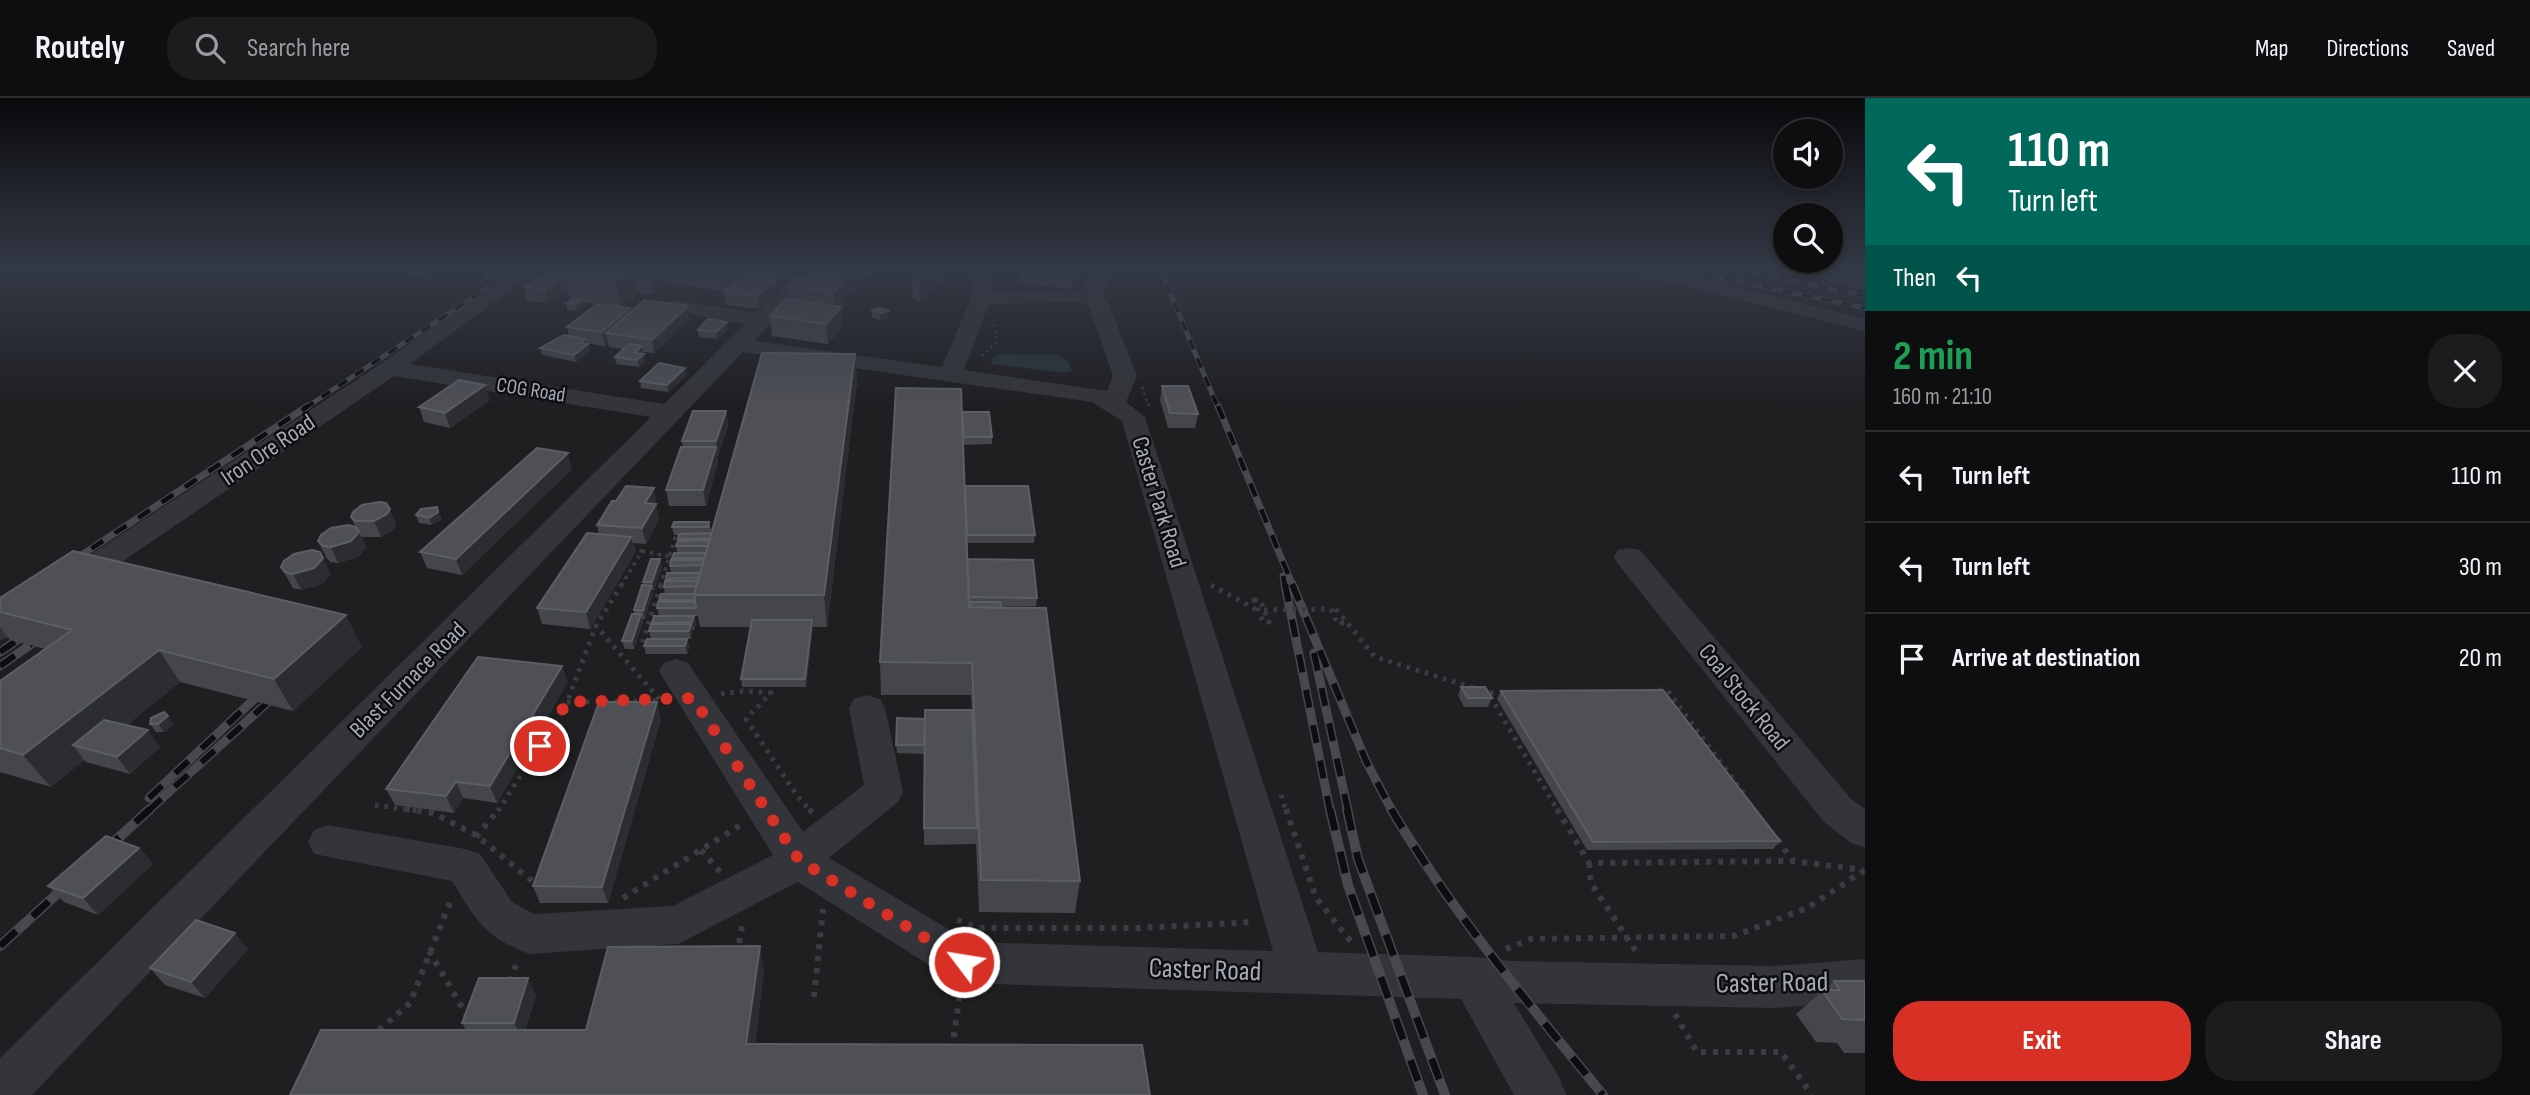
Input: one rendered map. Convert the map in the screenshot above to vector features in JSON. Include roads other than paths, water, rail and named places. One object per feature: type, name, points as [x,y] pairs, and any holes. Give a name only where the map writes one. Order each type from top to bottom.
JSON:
[{"type":"street","name":"Iron Ore Road","points":[[0,629],[469,313]]},
{"type":"street","points":[[715,313],[763,320]]},
{"type":"street","name":"Blast Furnace Road","points":[[0,1093],[770,313]]},
{"type":"street","points":[[950,375],[982,313]]},
{"type":"street","points":[[1103,313],[1125,376],[1113,404]]},
{"type":"street","points":[[1814,313],[1865,325]]},
{"type":"street","name":"Caster Park Road","points":[[738,345],[1100,396],[1133,417],[1302,973]]},
{"type":"street","name":"COG Road","points":[[390,368],[672,414]]},
{"type":"street","name":"Coal Stock Road","points":[[1629,557],[1838,811],[1865,831]]},
{"type":"street","name":"Caster Road","points":[[671,678],[782,803],[799,860],[845,889],[971,945],[1302,973],[1485,963],[1512,982],[1775,987],[1865,980]]},
{"type":"street","points":[[328,842],[471,851],[497,915],[529,934],[678,925],[799,860],[831,831],[884,791],[867,708]]},
{"type":"street","points":[[1485,963],[1542,1095]]},
{"type":"railway","points":[[305,408],[450,313]]},
{"type":"railway","points":[[1178,313],[1218,408]]},
{"type":"railway","points":[[68,564],[308,406]]},
{"type":"railway","points":[[1218,406],[1293,586]]},
{"type":"railway","points":[[1283,576],[1285,586]]},
{"type":"railway","points":[[1285,584],[1330,811]]},
{"type":"railway","points":[[1292,584],[1366,761],[1392,811]]},
{"type":"railway","points":[[0,652],[32,630]]},
{"type":"railway","points":[[0,666],[47,633]]},
{"type":"railway","points":[[1314,653],[1348,811]]},
{"type":"railway","points":[[149,798],[266,688]]},
{"type":"railway","points":[[148,811],[279,692]]},
{"type":"railway","points":[[103,852],[150,809]]},
{"type":"railway","points":[[1330,809],[1348,885],[1423,1095]]},
{"type":"railway","points":[[1347,809],[1358,859],[1445,1095]]},
{"type":"railway","points":[[1391,809],[1465,920],[1603,1095]]},
{"type":"railway","points":[[0,946],[70,882]]}]
